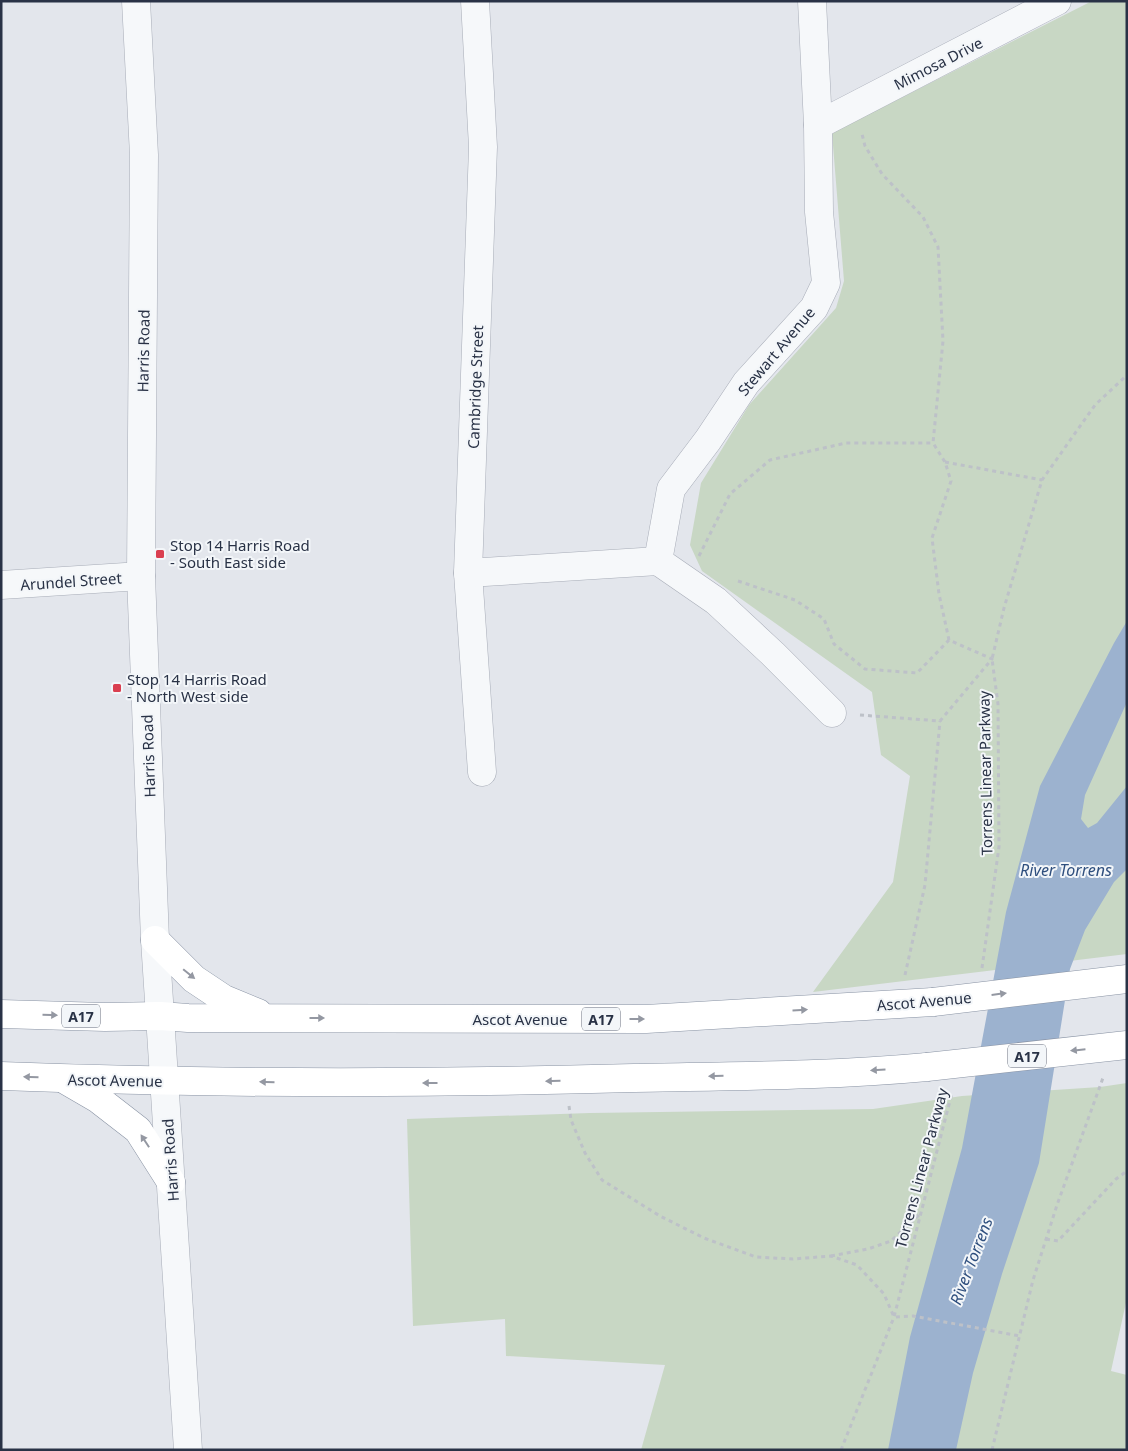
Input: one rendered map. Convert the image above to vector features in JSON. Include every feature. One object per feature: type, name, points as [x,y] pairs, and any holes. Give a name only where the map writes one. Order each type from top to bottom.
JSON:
[{"type":"highway","points":[[155,940],[183,969],[224,999],[269,1018]]},
{"type":"highway","name":"Ascot Avenue","points":[[1,1014],[188,1018],[646,1020],[933,1002],[1127,979]]},
{"type":"highway","name":"Ascot Avenue","points":[[1,1076],[164,1081],[478,1083],[737,1076],[927,1066],[1127,1045]]},
{"type":"highway","points":[[62,1078],[98,1098],[134,1126],[171,1182]]},
{"type":"street","name":"Harris Road","points":[[136,1],[144,155],[140,576],[155,940],[188,1450]]},
{"type":"street","name":"Cambridge Street","points":[[475,1],[484,147],[468,573],[482,772]]},
{"type":"street","name":"Stewart Avenue","points":[[658,561],[672,489],[746,383],[814,308],[826,283],[820,212],[812,1]]},
{"type":"street","name":"Mimosa Drive","points":[[818,124],[1057,1]]},
{"type":"street","points":[[468,573],[658,561],[716,601],[832,713]]},
{"type":"street","name":"Arundel Street","points":[[1,585],[140,576]]},
{"type":"path","points":[[855,106],[865,146],[882,174],[923,217],[938,247],[943,341],[933,443],[945,462],[950,482],[932,538],[939,594],[949,640]]},
{"type":"path","name":"Torrens Linear Parkway","points":[[981,972],[999,847],[998,704],[992,659],[1004,608],[1042,480],[1095,405],[1127,375]]},
{"type":"path","points":[[687,581],[730,494],[770,460],[846,443],[933,443]]},
{"type":"path","points":[[945,462],[1042,480]]},
{"type":"path","points":[[730,579],[794,600],[824,619],[834,644],[865,669],[917,673],[949,640]]},
{"type":"path","points":[[898,1004],[925,885],[940,721],[992,659],[949,640]]},
{"type":"path","points":[[832,713],[940,721]]},
{"type":"path","points":[[566,1080],[571,1120],[585,1153],[602,1180],[660,1216],[704,1238],[756,1257],[793,1259],[831,1256],[868,1249],[891,1241],[920,1214]]},
{"type":"path","name":"Torrens Linear Parkway","points":[[841,1450],[894,1317],[953,1091]]},
{"type":"path","points":[[992,1450],[1033,1280],[1088,1120]]},
{"type":"path","points":[[1046,1239],[1058,1241],[1116,1179],[1127,1171]]},
{"type":"path","points":[[831,1256],[857,1266],[884,1294],[894,1317],[913,1316],[1020,1336]]},
{"type":"green space","points":[[1092,1],[1127,1],[1127,954],[813,992],[893,882],[910,776],[881,755],[872,692],[702,571],[690,545],[701,483],[749,405],[836,308],[844,281],[832,133]]},
{"type":"green space","points":[[1127,1083],[1127,1298],[1111,1371],[1127,1375],[1127,1450],[641,1450],[665,1365],[506,1356],[505,1319],[413,1326],[407,1119],[590,1113],[873,1109],[962,1096],[1100,1087]]},
{"type":"water","name":"River Torrens","points":[[1127,621],[1127,702],[1085,795],[1081,819],[1088,828],[1097,823],[1127,786],[1127,869],[1114,882],[1085,930],[1070,969],[1039,1163],[1002,1274],[973,1373],[956,1450],[888,1450],[910,1337],[962,1148],[1006,912],[1040,786]]},
{"type":"place","name":"Stop 14 Harris Road - South East side","points":[[160,554]]},
{"type":"place","name":"Stop 14 Harris Road - North West side","points":[[117,688]]}]
